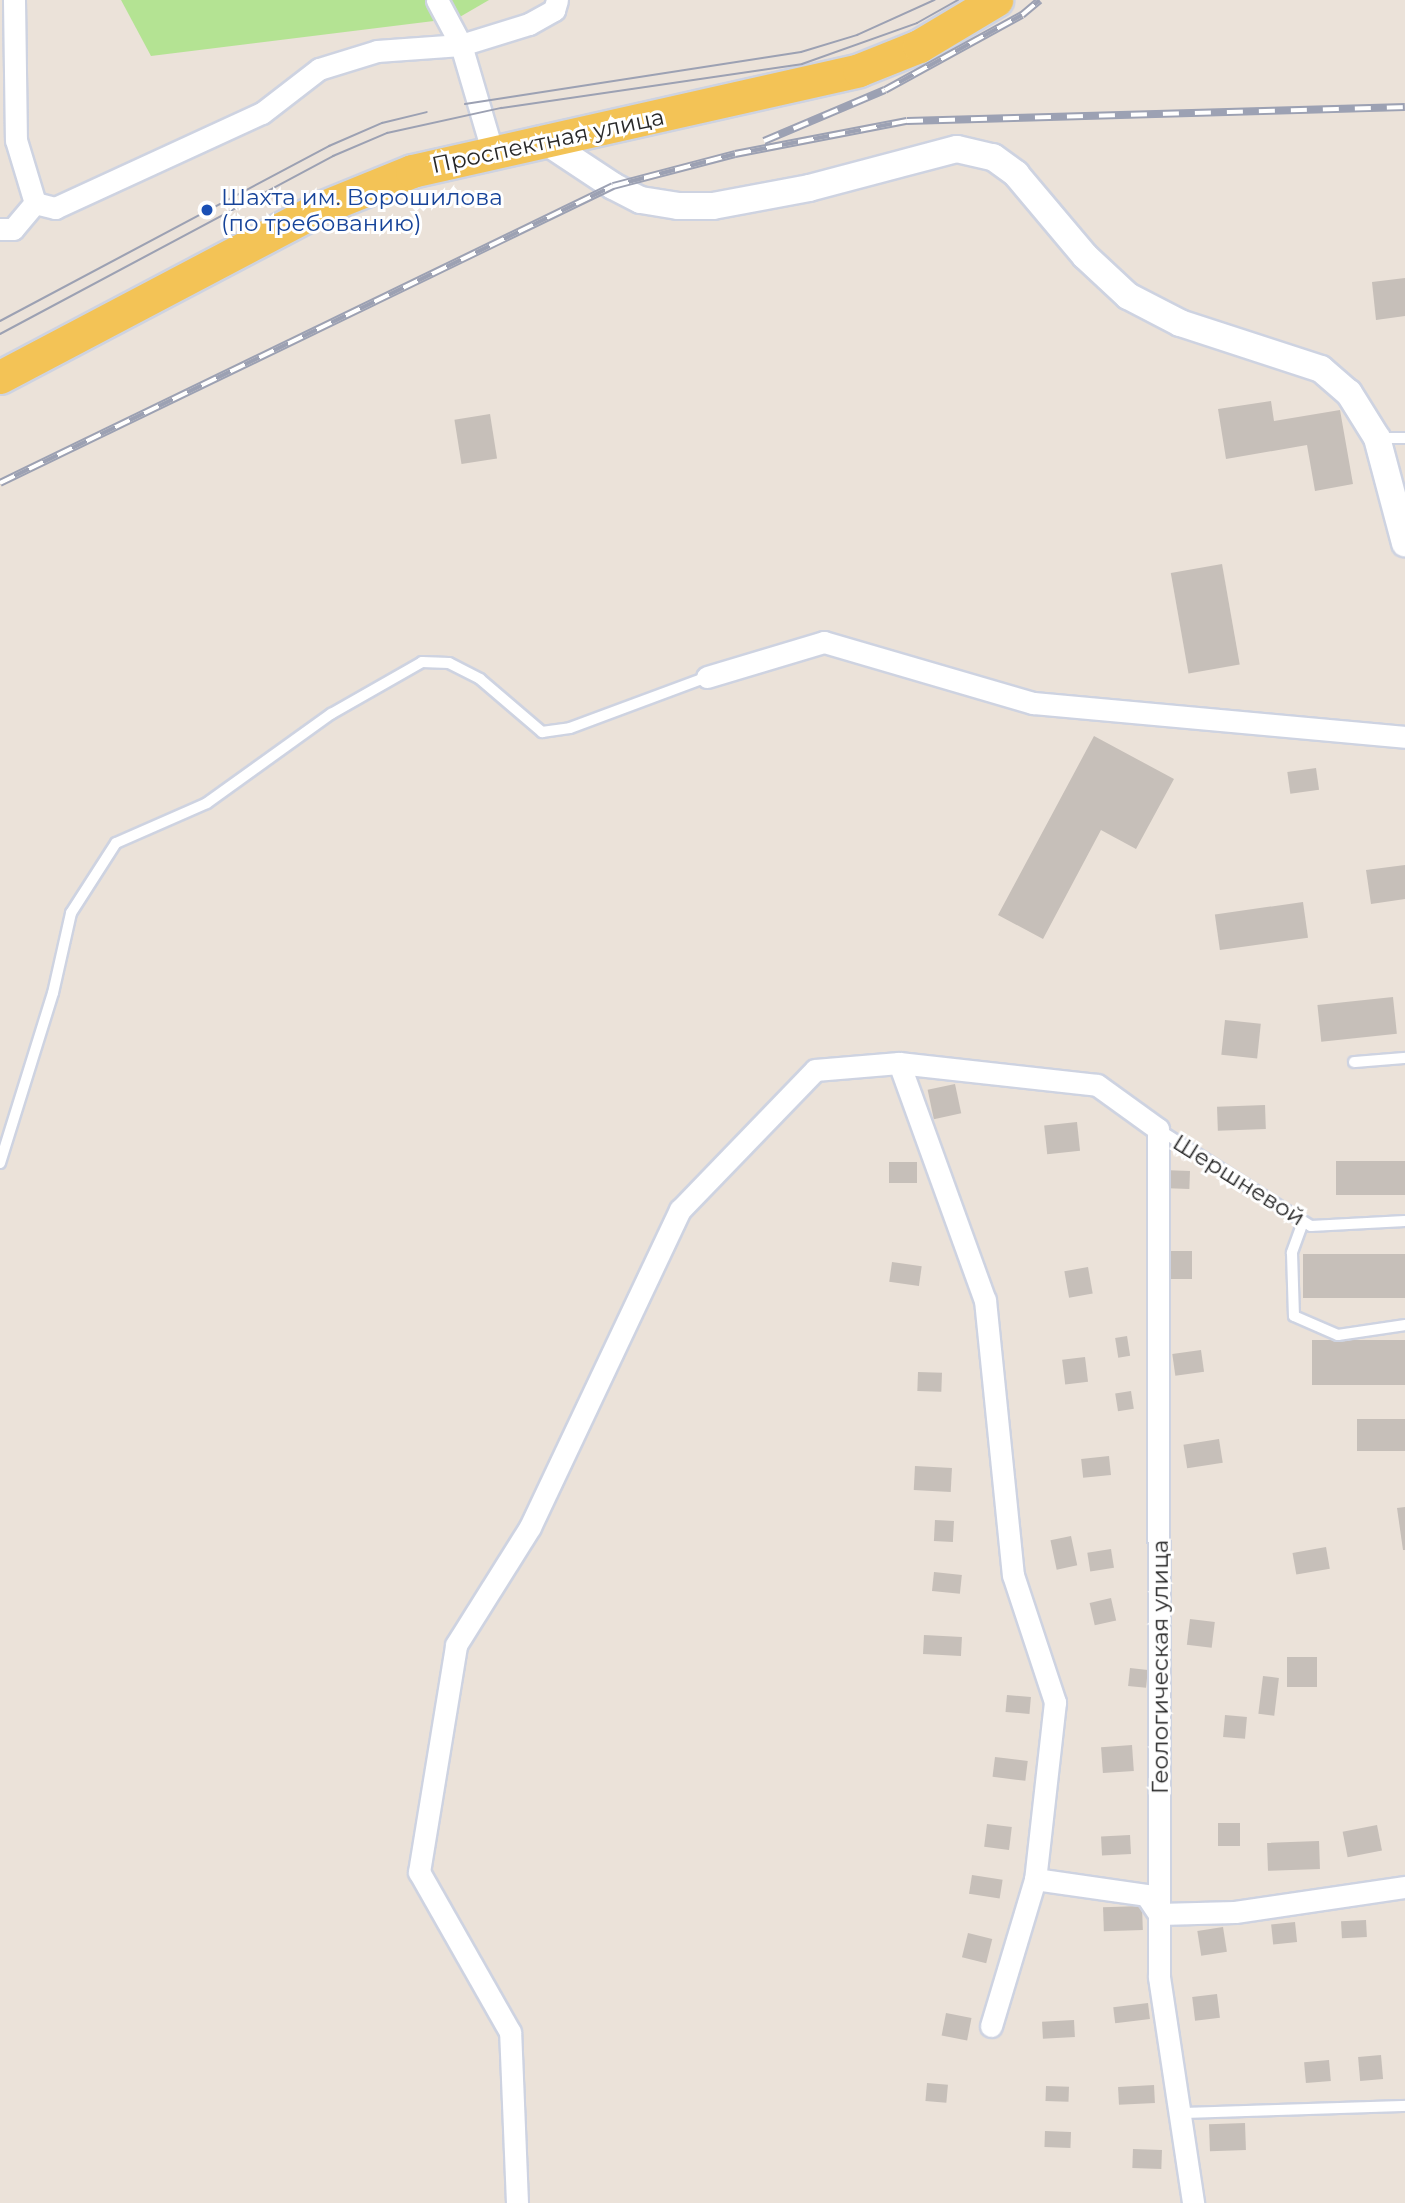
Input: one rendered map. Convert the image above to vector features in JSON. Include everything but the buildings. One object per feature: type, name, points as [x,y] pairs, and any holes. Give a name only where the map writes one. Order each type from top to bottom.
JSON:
[{"type":"main road","name":"Проспектная улица","points":[[0,377],[321,208],[412,171],[542,139],[790,89],[859,70],[919,46],[996,0]]},
{"type":"street","points":[[14,0],[16,139],[35,203]]},
{"type":"street","points":[[437,0],[461,46],[492,150]]},
{"type":"street","points":[[35,203],[55,208],[262,113],[319,69],[377,51],[461,46],[528,24],[554,10],[557,0]]},
{"type":"street","points":[[542,139],[613,186],[641,200],[678,206],[713,206],[809,188],[957,149],[993,157],[1016,174],[1085,256],[1128,296],[1180,323],[1321,369],[1349,393],[1377,438],[1405,543]]},
{"type":"street","points":[[0,229],[13,229],[35,203]]},
{"type":"street","points":[[707,677],[824,642],[1033,703],[1405,737]]},
{"type":"street","points":[[517,2203],[510,2032],[419,1872],[456,1645],[530,1527],[680,1210],[815,1070],[899,1063],[1097,1085],[1158,1129]]},
{"type":"street","points":[[899,1063],[985,1300],[1013,1575],[1055,1702],[1035,1879],[991,2026]]},
{"type":"street","name":"Геологическая улица","points":[[1158,1129],[1160,1977],[1193,2203]]},
{"type":"street","points":[[1035,1879],[1146,1895],[1158,1914],[1235,1912],[1405,1887]]},
{"type":"lane","points":[[1377,438],[1405,438]]},
{"type":"lane","points":[[0,1163],[53,993],[71,913],[116,843],[207,803],[331,714],[422,662],[449,663],[480,679],[542,732],[570,729],[707,677]]},
{"type":"lane","points":[[1354,1062],[1405,1058]]},
{"type":"lane","name":"Шершневой","points":[[1158,1129],[1311,1227],[1405,1221]]},
{"type":"lane","points":[[1303,1222],[1292,1253],[1294,1316],[1338,1335],[1405,1325]]},
{"type":"lane","points":[[1181,2113],[1405,2106]]},
{"type":"green space","points":[[121,0],[489,0],[458,18],[151,56]]},
{"type":"tram line","points":[[465,104],[801,52],[857,35],[934,0]]},
{"type":"tram line","points":[[0,334],[333,156],[387,133],[501,108],[802,64],[917,23],[958,0]]},
{"type":"tram line","points":[[0,321],[329,146],[382,123],[427,112]]},
{"type":"railway","points":[[764,141],[885,90],[1022,15],[1040,0]]},
{"type":"railway","points":[[0,483],[613,186],[735,154],[907,121],[1405,107]]},
{"type":"place","name":"Шахта им. Ворошилова (по требованию)","points":[[207,210]]}]
